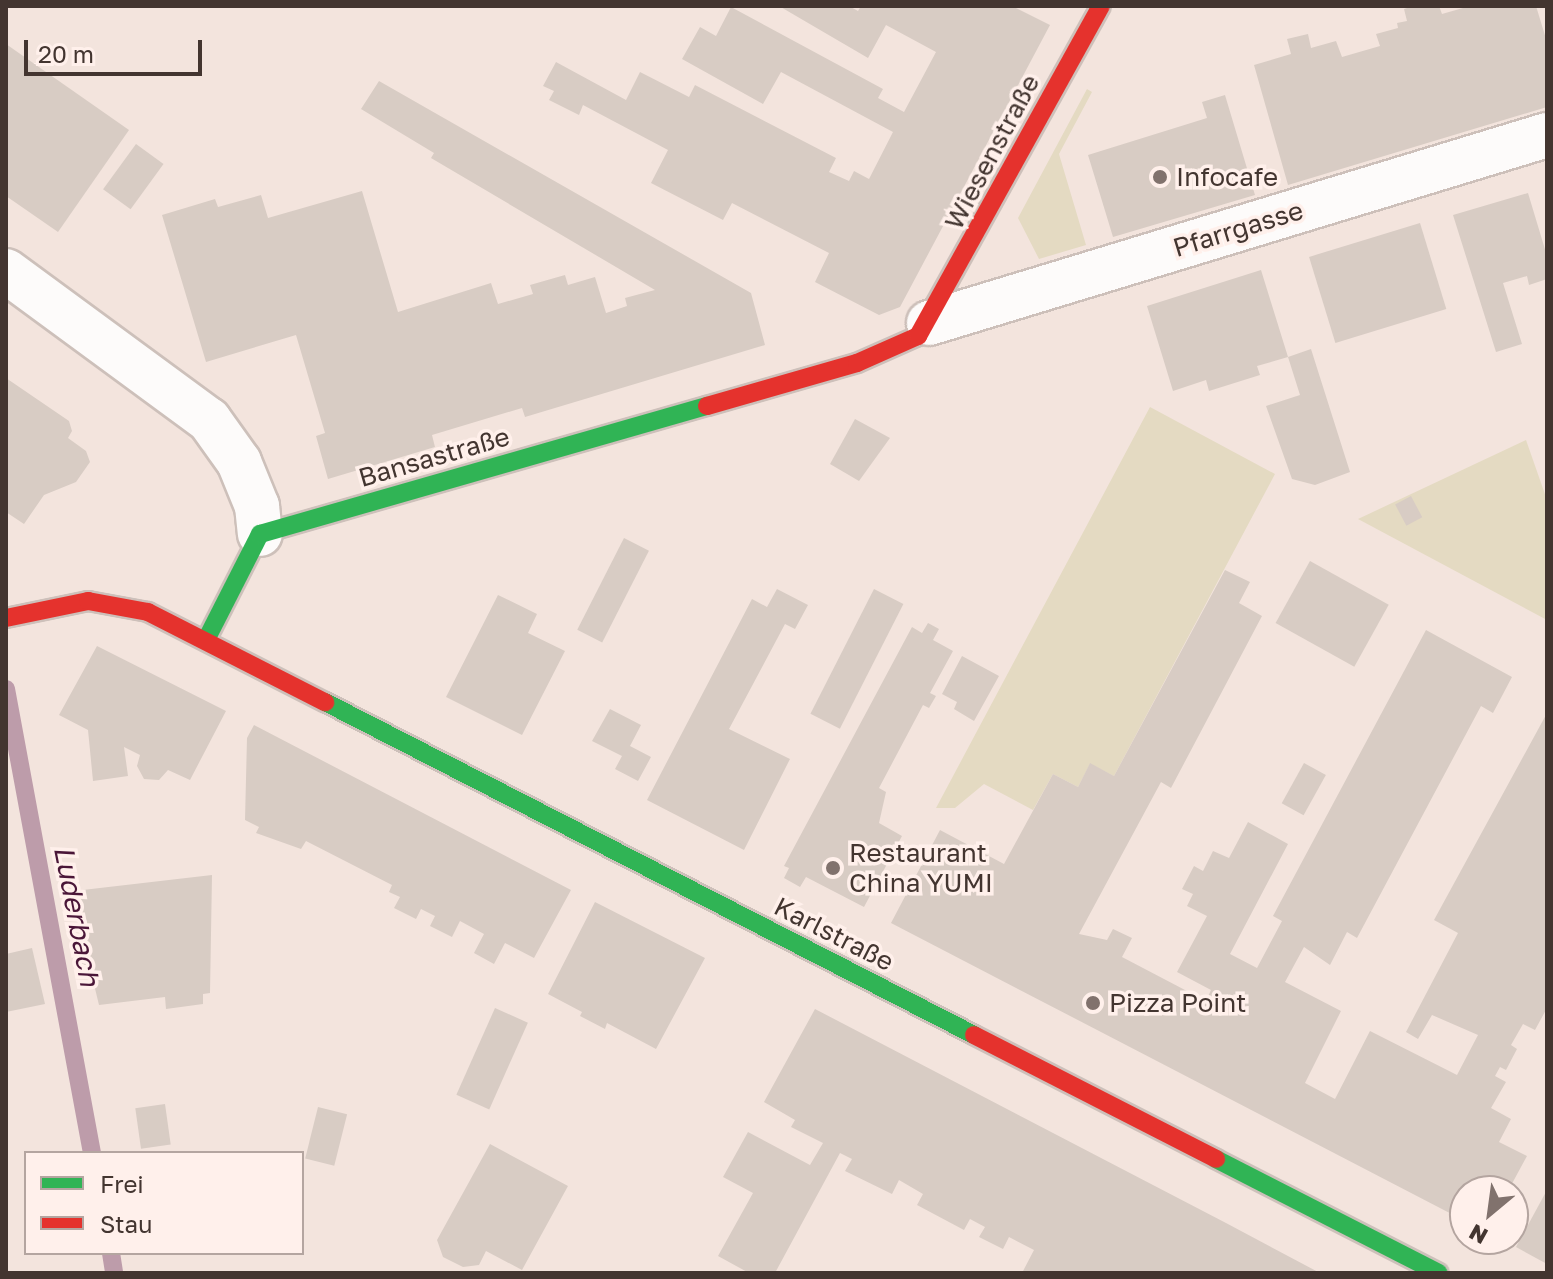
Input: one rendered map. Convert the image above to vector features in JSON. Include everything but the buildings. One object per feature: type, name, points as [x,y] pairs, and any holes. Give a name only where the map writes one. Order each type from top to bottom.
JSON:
[{"type":"street","name":"Wiesenstraße","points":[[929,323],[1101,6]]},
{"type":"street","name":"Pfarrgasse","points":[[929,323],[1547,135]]},
{"type":"street","points":[[6,271],[209,420],[239,462],[257,506],[260,534],[207,638],[148,612],[114,603],[88,601],[6,618]]},
{"type":"street","name":"Bansastraße","points":[[260,534],[857,363],[905,345],[929,323]]},
{"type":"street","name":"Karlstraße","points":[[207,638],[1439,1273]]},
{"type":"shaded area","points":[[1087,89],[1092,92],[1059,154],[1086,245],[1039,259],[1018,218]]},
{"type":"shaded area","points":[[1150,407],[1275,474],[1114,776],[1090,764],[1078,787],[1053,774],[1033,810],[984,784],[955,808],[936,808]]},
{"type":"shaded area","points":[[1526,440],[1547,500],[1547,620],[1358,519]]},
{"type":"waterway","name":"Luderbach","points":[[6,689],[92,1151]]},
{"type":"waterway","name":"Luderbach","points":[[111,1255],[114,1273]]},
{"type":"traffic: fast","points":[[207,638],[260,534],[707,406]]},
{"type":"traffic: fast","points":[[325,702],[974,1035]]},
{"type":"traffic: fast","points":[[1216,1159],[1439,1273]]},
{"type":"traffic: jam","points":[[707,406],[857,363],[918,336],[1101,6]]},
{"type":"traffic: jam","points":[[6,618],[88,601],[148,612],[325,702]]},
{"type":"traffic: jam","points":[[974,1035],[1216,1159]]},
{"type":"place","name":"Infocafe","points":[[1160,177]]},
{"type":"place","name":"Restaurant China YUMI","points":[[833,868]]},
{"type":"place","name":"Pizza Point","points":[[1093,1003]]}]
